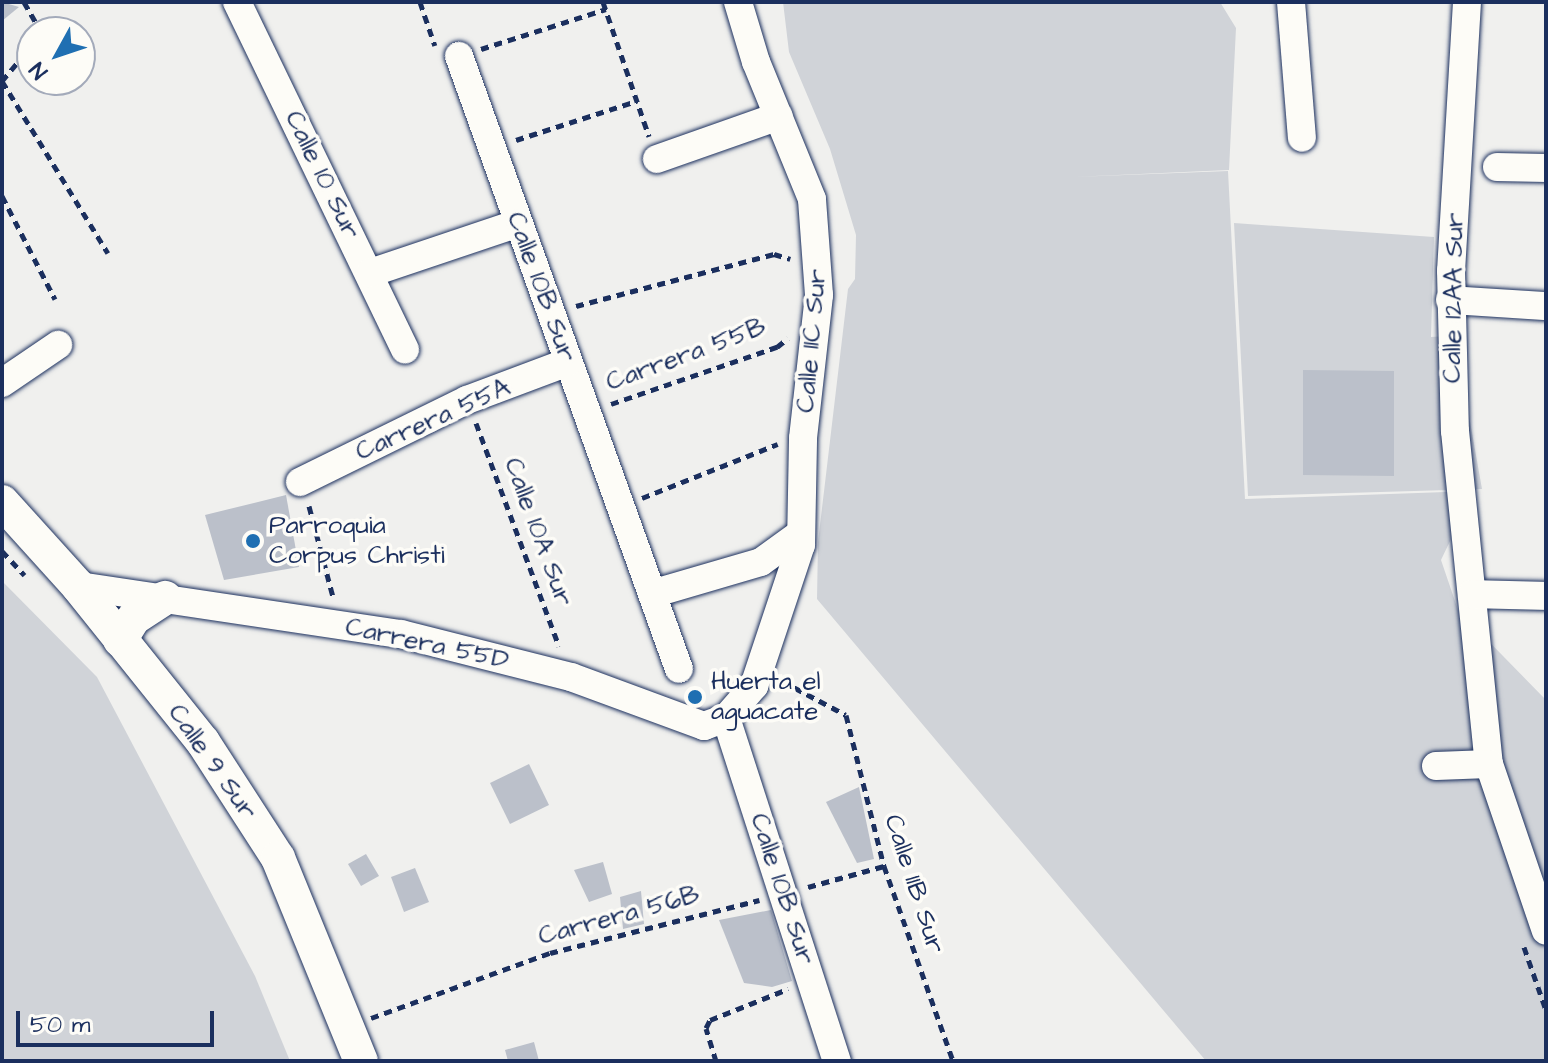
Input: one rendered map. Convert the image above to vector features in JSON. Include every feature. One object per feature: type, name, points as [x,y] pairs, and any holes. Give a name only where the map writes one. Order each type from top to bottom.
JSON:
[{"type":"main road","name":"Calle 9 Sur","points":[[2,502],[78,586],[203,742],[278,858],[361,1061]]},
{"type":"main road","points":[[120,640],[134,618],[165,598]]},
{"type":"street","name":"Calle 10 Sur","points":[[237,2],[405,350]]},
{"type":"street","name":"Calle 11C Sur","points":[[738,2],[812,199],[819,265],[803,438],[801,533],[794,568],[757,677]]},
{"type":"street","points":[[1291,2],[1302,138]]},
{"type":"street","name":"Calle 12AA Sur","points":[[1467,2],[1450,300],[1455,431],[1489,764],[1546,931]]},
{"type":"street","name":"Calle 10B Sur","points":[[459,56],[516,224],[623,505],[679,669]]},
{"type":"street","points":[[657,159],[779,116]]},
{"type":"street","points":[[1497,167],[1546,168]]},
{"type":"street","points":[[370,273],[516,224]]},
{"type":"street","points":[[1450,300],[1546,306]]},
{"type":"street","points":[[2,383],[58,345]]},
{"type":"street","name":"Carrera 55A","points":[[300,482],[467,400],[568,362]]},
{"type":"street","points":[[655,593],[761,562],[801,533]]},
{"type":"street","points":[[761,562],[794,568]]},
{"type":"street","name":"Carrera 55D","points":[[78,586],[401,634],[571,677],[704,726],[726,718]]},
{"type":"street","points":[[1472,594],[1546,596]]},
{"type":"street","points":[[726,718],[757,677]]},
{"type":"street","name":"Calle 10B Sur","points":[[726,718],[837,1061]]},
{"type":"street","points":[[1436,766],[1489,764]]},
{"type":"path","points":[[420,2],[440,61],[604,5],[657,159]]},
{"type":"path","points":[[16,64],[2,81],[108,253]]},
{"type":"path","points":[[492,148],[637,101]]},
{"type":"path","points":[[2,196],[55,299]]},
{"type":"path","points":[[551,312],[774,254],[819,265]]},
{"type":"path","name":"Carrera 55B","points":[[587,412],[777,347],[789,338],[792,326]]},
{"type":"path","name":"Calle 10A Sur","points":[[467,400],[571,677]]},
{"type":"path","points":[[623,505],[775,447],[786,437]]},
{"type":"path","points":[[313,515],[340,625]]},
{"type":"path","name":"Calle 11B Sur","points":[[757,677],[846,715],[884,866],[953,1061]]},
{"type":"path","name":"Carrera 56B","points":[[368,1019],[550,953],[884,866]]},
{"type":"path","points":[[716,1061],[706,1028],[710,1020],[812,981]]},
{"type":"shaded area","points":[[783,2],[1220,2],[1236,28],[1229,170],[1073,177],[1228,171],[1245,499],[1474,491],[1441,560],[1458,610],[1546,700],[1546,1061],[1206,1061],[817,599],[818,542],[848,289],[855,279],[856,235],[830,149],[789,52]]},
{"type":"shaded area","points":[[1234,223],[1434,237],[1431,337],[1464,335],[1463,382],[1482,489],[1248,496]]},
{"type":"shaded area","points":[[2,581],[97,677],[255,976],[290,1061],[2,1061]]},
{"type":"building","points":[[2,2],[19,7],[2,21]]},
{"type":"building","points":[[1303,370],[1394,371],[1394,476],[1303,475]]},
{"type":"building","name":"Parroquia Corpus Christi","points":[[286,495],[299,567],[224,580],[205,515]]},
{"type":"building","points":[[529,764],[549,805],[510,824],[490,783]]},
{"type":"building","points":[[859,787],[874,859],[857,863],[826,802]]},
{"type":"building","points":[[366,854],[379,876],[361,886],[348,864]]},
{"type":"building","points":[[603,862],[612,894],[589,902],[574,870]]},
{"type":"building","points":[[415,868],[429,902],[404,912],[391,877]]},
{"type":"building","points":[[641,891],[644,924],[623,929],[620,897]]},
{"type":"building","points":[[771,910],[792,981],[772,987],[744,983],[719,920]]},
{"type":"building","points":[[534,1042],[539,1061],[508,1061],[505,1050]]},
{"type":"place","name":"Parroquia Corpus Christi","points":[[253,541]]},
{"type":"place","name":"Huerta el aguacate","points":[[695,697]]}]
